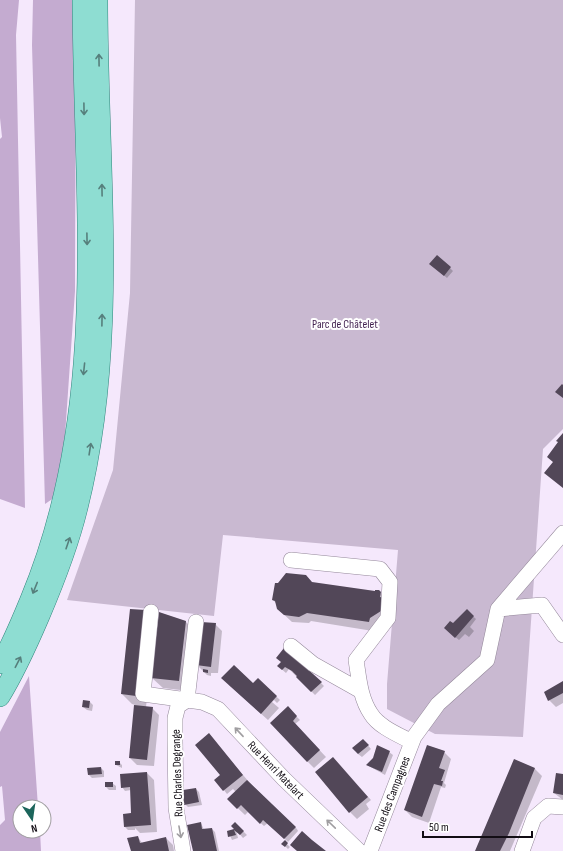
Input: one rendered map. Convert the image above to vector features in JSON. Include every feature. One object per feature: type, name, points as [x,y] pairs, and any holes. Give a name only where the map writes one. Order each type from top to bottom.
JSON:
[{"type":"main road","points":[[0,697],[20,660],[48,596],[72,532],[78,422],[86,326],[87,262],[82,0]]},
{"type":"main road","points":[[1,662],[18,628],[75,486],[98,394],[102,324],[103,219],[98,0]]},
{"type":"street","points":[[498,609],[563,533]]},
{"type":"street","points":[[292,560],[380,569],[390,582],[388,618],[356,660],[361,691],[371,715],[384,726],[413,740]]},
{"type":"street","points":[[498,609],[542,605],[563,635]]},
{"type":"street","name":"Rue des Campagnes","points":[[370,851],[413,740],[438,704],[487,660],[498,609]]},
{"type":"street","name":"Rue Henri Matelart","points":[[152,612],[143,694],[202,702],[218,709],[284,779],[359,851]]},
{"type":"street","points":[[187,700],[196,622]]},
{"type":"street","points":[[290,646],[313,664],[361,691]]},
{"type":"street","name":"Rue Charles Degrange","points":[[183,851],[176,808],[175,741],[178,706],[187,700]]},
{"type":"street","points":[[522,851],[534,818],[548,806],[563,807]]},
{"type":"green space","name":"Parc de Châtelet","points":[[135,0],[563,0],[563,429],[543,449],[523,737],[435,734],[387,709],[387,684],[398,550],[223,535],[214,616],[67,600],[113,470],[130,293]]},
{"type":"shaded area","points":[[0,0],[19,0],[16,35],[25,508],[0,499],[0,139],[2,137],[0,118]]},
{"type":"shaded area","points":[[33,0],[76,0],[75,291],[61,493],[45,504],[32,45]]},
{"type":"shaded area","points":[[29,676],[37,799],[12,799],[12,839],[40,839],[41,851],[0,851],[0,825],[5,820],[2,786],[0,787],[0,732]]},
{"type":"building","points":[[437,255],[451,267],[444,276],[429,264]]},
{"type":"building","points":[[562,384],[563,385],[563,398],[555,392]]},
{"type":"building","points":[[563,433],[563,488],[544,473],[553,462],[547,457],[558,442],[556,441]]},
{"type":"building","points":[[286,573],[306,575],[312,582],[375,591],[379,590],[381,592],[380,597],[384,598],[381,611],[370,618],[369,622],[307,613],[299,617],[284,615],[277,609],[275,601],[272,600],[275,583],[278,583]]},
{"type":"building","points":[[130,609],[146,610],[136,696],[121,694]]},
{"type":"building","points":[[467,609],[474,616],[455,638],[444,628],[450,621],[453,623]]},
{"type":"building","points":[[159,612],[186,621],[179,681],[151,678]]},
{"type":"building","points":[[201,622],[216,623],[211,667],[196,665]]},
{"type":"building","points":[[284,648],[322,682],[311,692],[292,671],[285,667],[282,670],[277,666],[281,662],[276,658]]},
{"type":"building","points":[[234,665],[253,683],[258,678],[277,696],[261,714],[221,678]]},
{"type":"building","points":[[203,669],[208,670],[208,673],[203,672]]},
{"type":"building","points":[[563,681],[563,693],[548,701],[544,692]]},
{"type":"building","points":[[83,700],[90,701],[89,708],[82,707]]},
{"type":"building","points":[[134,705],[153,707],[147,760],[129,758]]},
{"type":"building","points":[[288,706],[297,716],[293,721],[320,750],[307,762],[270,723]]},
{"type":"building","points":[[209,733],[243,775],[223,791],[214,780],[220,775],[195,745]]},
{"type":"building","points":[[363,739],[369,745],[358,754],[352,748]]},
{"type":"building","points":[[377,745],[390,751],[382,772],[366,765],[373,758]]},
{"type":"building","points":[[427,745],[445,751],[439,768],[445,770],[441,781],[443,781],[442,786],[434,784],[422,817],[404,810]]},
{"type":"building","points":[[333,757],[368,797],[349,813],[315,772]]},
{"type":"building","points":[[514,759],[535,768],[509,833],[500,851],[475,851]]},
{"type":"building","points":[[115,761],[120,761],[120,765],[115,765]]},
{"type":"building","points":[[101,767],[102,774],[88,775],[87,768]]},
{"type":"building","points":[[147,772],[151,825],[124,827],[123,814],[131,813],[130,787],[121,788],[120,774]]},
{"type":"building","points":[[556,773],[563,774],[563,795],[553,793]]},
{"type":"building","points":[[247,780],[296,827],[284,839],[263,820],[260,824],[241,805],[237,809],[227,799]]},
{"type":"building","points":[[105,782],[113,782],[113,787],[105,787]]},
{"type":"building","points":[[196,788],[199,802],[184,805],[183,790]]},
{"type":"building","points":[[201,822],[202,829],[212,828],[217,851],[193,851],[187,825]]},
{"type":"building","points":[[235,822],[244,831],[240,835],[234,830],[236,835],[228,837],[227,831],[234,829],[231,826]]},
{"type":"building","points":[[302,831],[326,851],[297,851],[290,845]]},
{"type":"building","points":[[138,836],[140,843],[166,837],[169,851],[131,851],[127,838]]},
{"type":"building","points":[[285,840],[288,843],[285,847],[281,844]]}]
